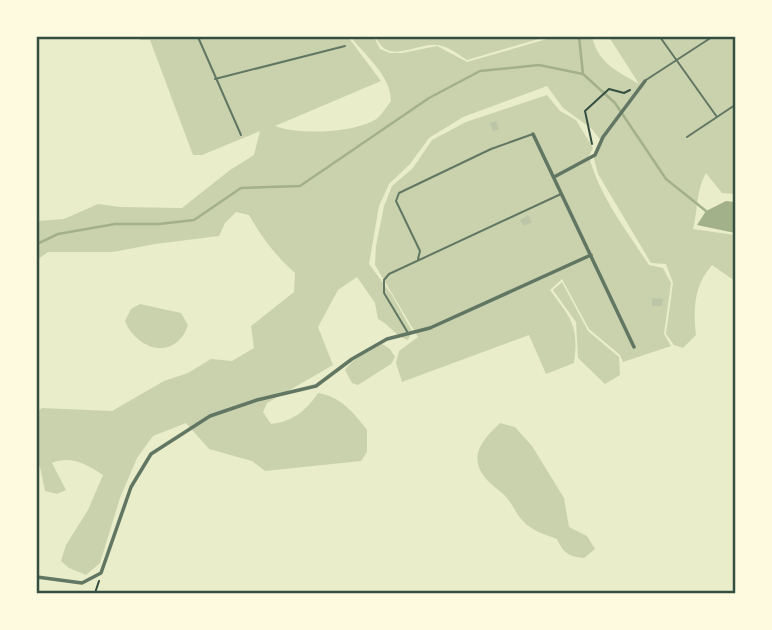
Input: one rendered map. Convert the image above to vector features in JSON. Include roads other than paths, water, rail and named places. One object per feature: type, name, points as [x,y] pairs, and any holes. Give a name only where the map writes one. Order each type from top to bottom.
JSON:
[{"type":"street","points":[[554,177],[595,155],[603,137],[645,81]]},
{"type":"street","points":[[533,134],[634,347]]},
{"type":"street","points":[[37,577],[82,583],[101,573],[131,487],[151,454],[210,416],[257,400],[316,386],[352,359],[387,339],[430,328],[591,255]]},
{"type":"lane","points":[[198,37],[241,135]]},
{"type":"lane","points":[[660,37],[717,117]]},
{"type":"lane","points":[[645,81],[712,37]]},
{"type":"lane","points":[[215,79],[345,46]]},
{"type":"lane","points":[[687,137],[735,105]]},
{"type":"lane","points":[[418,260],[420,251],[396,201],[399,193],[491,149],[533,134]]},
{"type":"lane","points":[[408,334],[384,293],[384,280],[389,274],[562,194]]},
{"type":"waterway","points":[[579,37],[583,74]]},
{"type":"waterway","points":[[37,244],[58,234],[115,224],[159,224],[194,220],[241,188],[300,186],[429,98],[480,71],[539,65],[583,74],[615,103],[666,179],[706,211]]}]
